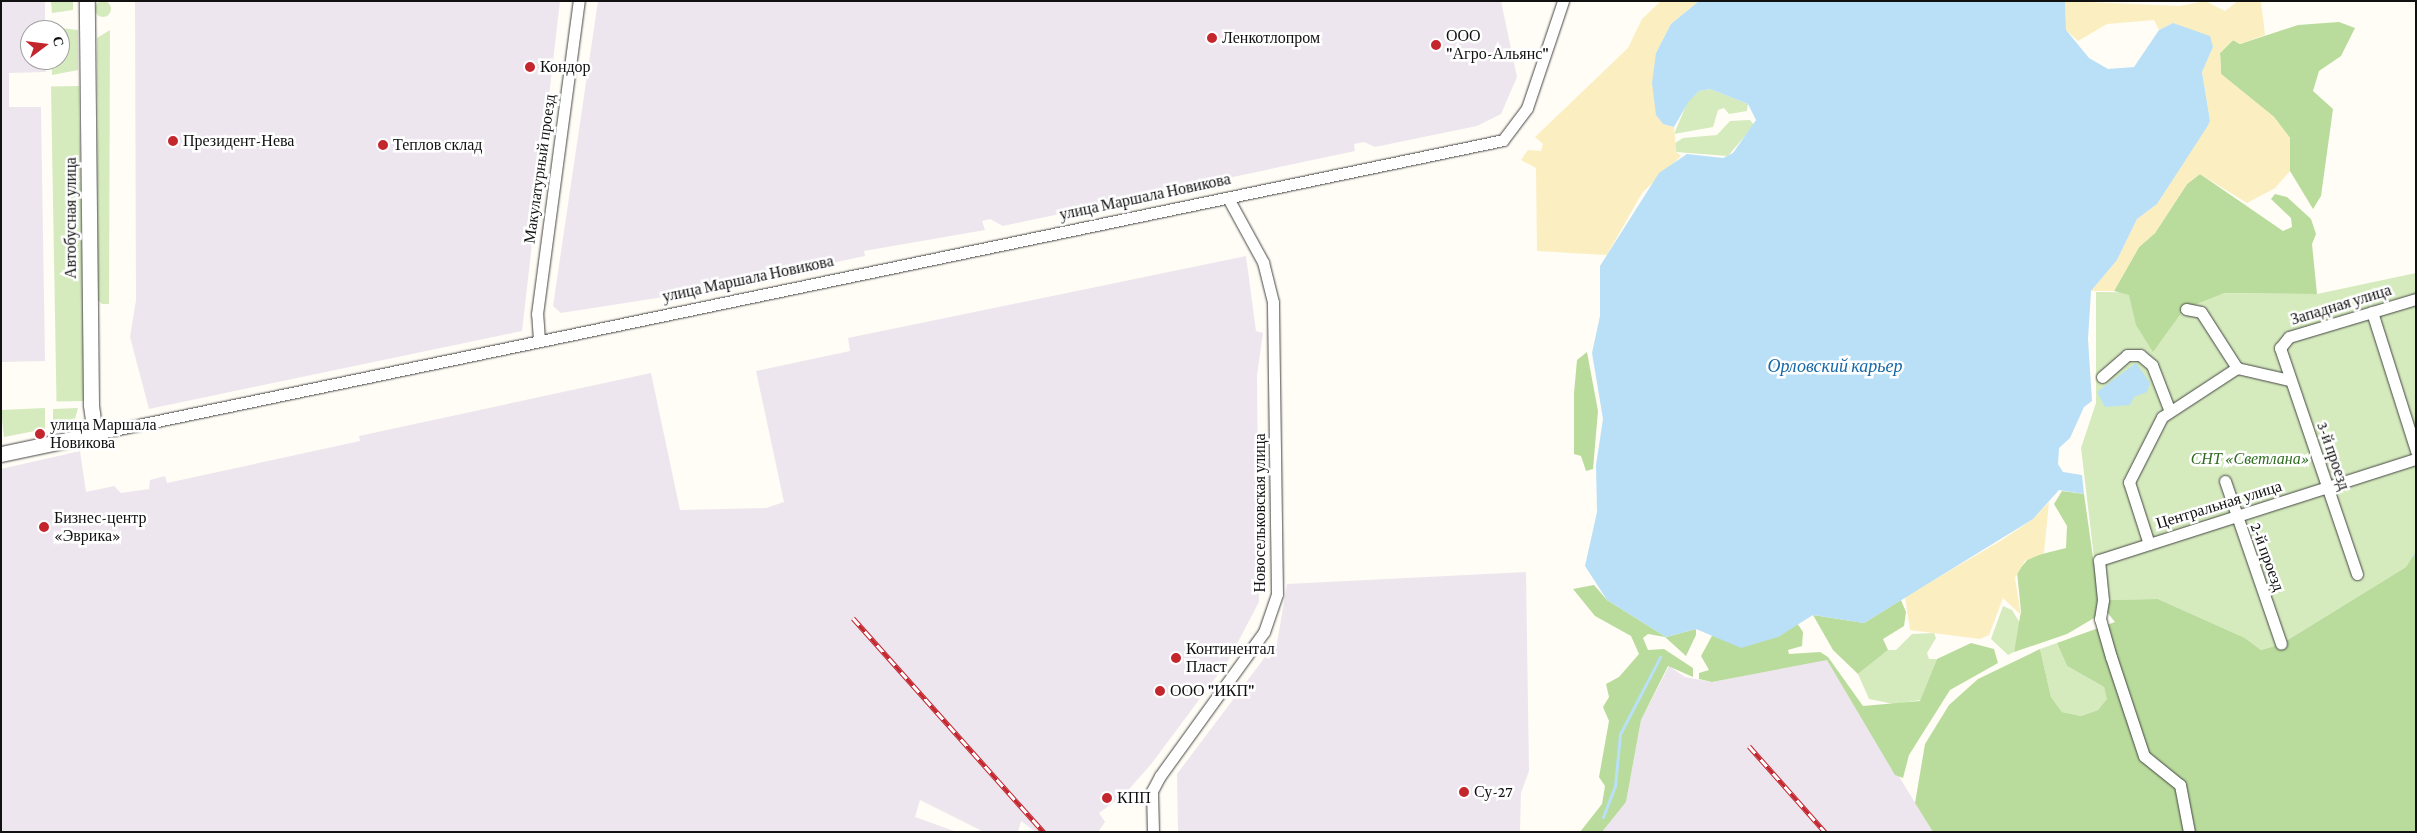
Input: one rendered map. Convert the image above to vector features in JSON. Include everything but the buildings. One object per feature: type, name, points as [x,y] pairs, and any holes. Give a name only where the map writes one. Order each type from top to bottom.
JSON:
[{"type":"street","name":"Автобусная улица","points":[[87,1],[91,404],[95,434]]},
{"type":"street","name":"Макулатурный проезд","points":[[539,340],[537,314],[579,1]]},
{"type":"street","name":"улица Маршала Новикова","points":[[1,454],[1502,140],[1527,108],[1563,1]]},
{"type":"street","name":"Новосельковская улица","points":[[1154,832],[1152,791],[1264,632],[1277,594],[1273,302],[1263,262],[1228,198]]},
{"type":"street","name":"Западная улица","points":[[2280,348],[2289,337],[2416,299]]},
{"type":"street","points":[[2186,309],[2201,312],[2237,368]]},
{"type":"street","points":[[2372,312],[2416,451]]},
{"type":"street","name":"3-й проезд","points":[[2280,348],[2289,380],[2357,574]]},
{"type":"street","points":[[2102,377],[2128,355],[2140,355],[2152,365],[2169,409]]},
{"type":"street","points":[[2149,544],[2129,482],[2169,409],[2237,368],[2289,380]]},
{"type":"street","name":"Центральная улица","points":[[2189,832],[2180,785],[2144,756],[2100,619],[2103,600],[2099,560],[2416,459]]},
{"type":"street","name":"2-й проезд","points":[[2225,480],[2235,517],[2281,644]]},
{"type":"shaded area","points":[[1,1],[45,1],[45,20],[20,20],[20,70],[46,70],[46,72],[9,73],[9,107],[41,107],[45,361],[1,362]]},
{"type":"shaded area","points":[[135,1],[560,1],[522,331],[149,409],[130,337],[136,300]]},
{"type":"shaded area","points":[[598,1],[1501,1],[1517,77],[1501,114],[1477,126],[1375,147],[1364,142],[1354,144],[1355,151],[1003,226],[990,219],[982,221],[985,230],[864,251],[865,256],[702,291],[561,313],[553,306]]},
{"type":"shaded area","points":[[1246,256],[1256,331],[1263,333],[1257,375],[1259,602],[1228,661],[1152,763],[1124,795],[1099,813],[1105,822],[1098,832],[1036,832],[1021,821],[1018,832],[984,832],[920,800],[915,817],[957,832],[1,832],[1,469],[80,451],[86,492],[114,486],[121,493],[149,489],[150,480],[165,476],[167,483],[360,441],[359,436],[651,373],[680,510],[766,508],[784,502],[756,371],[850,351],[848,338]]},
{"type":"shaded area","points":[[1526,572],[1529,771],[1521,793],[1520,832],[1178,832],[1177,774],[1265,657],[1269,659],[1276,649],[1287,584]]},
{"type":"shaded area","points":[[1827,659],[1933,832],[1602,832],[1626,802],[1641,720],[1669,666],[1685,677],[1712,682]]},
{"type":"green space","points":[[51,1],[73,1],[73,10],[52,13]]},
{"type":"green space","points":[[103,1],[109,3],[111,9],[109,15],[103,17],[97,15],[95,9],[97,3]]},
{"type":"green space","points":[[2339,22],[2355,28],[2341,56],[2319,71],[2313,91],[2333,109],[2321,196],[2313,209],[2290,171],[2290,138],[2274,117],[2221,74],[2220,53],[2233,40],[2240,44],[2298,25]]},
{"type":"green space","points":[[70,29],[78,30],[78,70],[52,75],[52,70],[70,70]]},
{"type":"green space","points":[[110,30],[109,304],[102,304],[98,300],[97,38]]},
{"type":"green space","points":[[51,86],[79,86],[84,401],[57,401]]},
{"type":"green space","points":[[1710,89],[1748,104],[1747,111],[1729,114],[1724,108],[1718,110],[1713,127],[1674,134],[1688,101],[1699,91]]},
{"type":"green space","points":[[1750,120],[1754,125],[1728,156],[1676,152],[1675,143],[1683,138],[1717,135],[1730,121]]},
{"type":"green space","points":[[2200,174],[2283,231],[2292,227],[2291,218],[2271,199],[2275,194],[2287,197],[2311,219],[2316,234],[2312,244],[2317,294],[2224,293],[2184,309],[2153,352],[2136,325],[2129,295],[2114,291],[2139,247],[2155,233],[2187,184]]},
{"type":"green space","name":"СНТ «Светлана»","points":[[2416,273],[2416,551],[2406,567],[2281,644],[2261,650],[2245,638],[2158,599],[2099,600],[2081,448],[2096,403],[2096,292],[2317,294]]},
{"type":"green space","points":[[1587,352],[1598,411],[1593,469],[1586,471],[1581,456],[1574,454],[1574,393],[1577,360]]},
{"type":"green space","points":[[45,408],[45,429],[4,437],[1,410]]},
{"type":"green space","points":[[78,408],[74,422],[53,427],[53,409]]},
{"type":"green space","points":[[2062,491],[2084,494],[2099,600],[2158,599],[2245,638],[2261,650],[2281,644],[2406,567],[2416,551],[2416,832],[1933,832],[1915,803],[1925,744],[1949,705],[1978,679],[2040,649],[2051,697],[2062,712],[2081,716],[2098,710],[2107,699],[2104,687],[2067,666],[2057,643],[2115,622],[2106,611],[2067,634],[2014,652],[2021,611],[2017,572],[2030,557],[2066,548],[2067,526],[2054,504]]},
{"type":"green space","points":[[1594,585],[1607,600],[1666,637],[1696,629],[1696,635],[1686,656],[1665,637],[1648,634],[1643,638],[1648,650],[1664,649],[1693,668],[1693,677],[1668,666],[1641,720],[1626,802],[1602,832],[1580,832],[1602,804],[1605,786],[1599,777],[1609,721],[1603,707],[1609,697],[1606,684],[1619,677],[1639,654],[1631,636],[1595,616],[1573,589]]},
{"type":"green space","points":[[1901,600],[1906,612],[1904,626],[1883,639],[1888,650],[1858,674],[1833,650],[1813,615],[1864,623]]},
{"type":"green space","points":[[2003,606],[2012,610],[2020,623],[2014,652],[2008,655],[1991,639]]},
{"type":"green space","points":[[1797,623],[1803,632],[1802,646],[1788,650],[1789,654],[1820,652],[1828,657],[1863,706],[1920,701],[1937,659],[1971,643],[1994,649],[1998,663],[1950,690],[1909,755],[1903,778],[1895,775],[1827,660],[1712,682],[1699,679],[1699,673],[1709,670],[1701,656],[1713,634],[1778,637]]},
{"type":"green space","points":[[1934,633],[1936,638],[1927,653],[1929,659],[1937,659],[1921,700],[1894,704],[1869,699],[1858,674],[1888,650],[1896,650],[1912,634]]},
{"type":"green space","points":[[2057,643],[2067,666],[2104,687],[2108,699],[2098,710],[2081,716],[2062,712],[2051,697],[2040,649]]},
{"type":"sand","points":[[1661,1],[1699,1],[1671,24],[1656,53],[1656,115],[1663,124],[1674,127],[1676,152],[1681,156],[1642,193],[1607,255],[1537,251],[1536,168],[1521,160],[1528,150],[1541,151],[1543,144],[1535,137],[1628,48],[1642,19]]},
{"type":"sand","points":[[2065,1],[2180,6],[2205,1],[2225,11],[2238,1],[2261,2],[2265,35],[2240,44],[2233,40],[2220,53],[2221,74],[2274,117],[2290,138],[2290,171],[2275,188],[2247,203],[2200,174],[2187,184],[2155,233],[2139,247],[2114,291],[2091,291],[2117,260],[2137,219],[2157,204],[2210,121],[2202,72],[2213,47],[2173,23],[2159,30],[2154,20],[2107,24],[2078,41],[2066,30]]},
{"type":"sand","points":[[2049,502],[2044,553],[2025,561],[2015,578],[2021,615],[2003,598],[1989,635],[1980,639],[1910,630],[1905,597],[2002,540],[2033,519]]},
{"type":"water","name":"Орловский карьер","points":[[1699,1],[2065,1],[2066,30],[2089,58],[2108,69],[2134,67],[2159,30],[2173,23],[2210,36],[2213,47],[2202,72],[2210,121],[2207,127],[2157,204],[2137,219],[2117,260],[2091,291],[2088,339],[2092,401],[2084,407],[2070,438],[2059,448],[2058,464],[2063,472],[2082,475],[2084,494],[2059,490],[2033,519],[1864,623],[1813,615],[1778,637],[1741,648],[1696,629],[1666,637],[1607,600],[1585,566],[1597,512],[1596,465],[1603,419],[1592,353],[1600,316],[1600,266],[1659,173],[1687,154],[1723,158],[1733,153],[1756,120],[1748,104],[1710,89],[1699,91],[1689,101],[1674,127],[1663,124],[1656,115],[1652,83],[1656,53],[1671,24]]},
{"type":"water","points":[[2136,363],[2150,383],[2147,392],[2134,397],[2130,405],[2105,407],[2097,392]]},
{"type":"waterway","points":[[1603,817],[1615,786],[1620,734],[1660,657]]},
{"type":"railway","points":[[853,618],[1044,832]]},
{"type":"railway","points":[[1749,746],[1825,832]]},
{"type":"place","name":"Ленкотлопром","points":[[1212,38]]},
{"type":"place","name":"ООО \"Агро-Альянс\"","points":[[1436,45]]},
{"type":"place","name":"Кондор","points":[[530,67]]},
{"type":"place","name":"Президент-Нева","points":[[173,141]]},
{"type":"place","name":"Теплов склад","points":[[383,145]]},
{"type":"place","name":"улица Маршала Новикова","points":[[40,434]]},
{"type":"place","name":"Бизнес-центр «Эврика»","points":[[44,527]]},
{"type":"place","name":"Континентал Пласт","points":[[1176,658]]},
{"type":"place","name":"ООО \"ИКП\"","points":[[1160,691]]},
{"type":"place","name":"Су-27","points":[[1464,792]]},
{"type":"place","name":"КПП","points":[[1107,798]]}]
